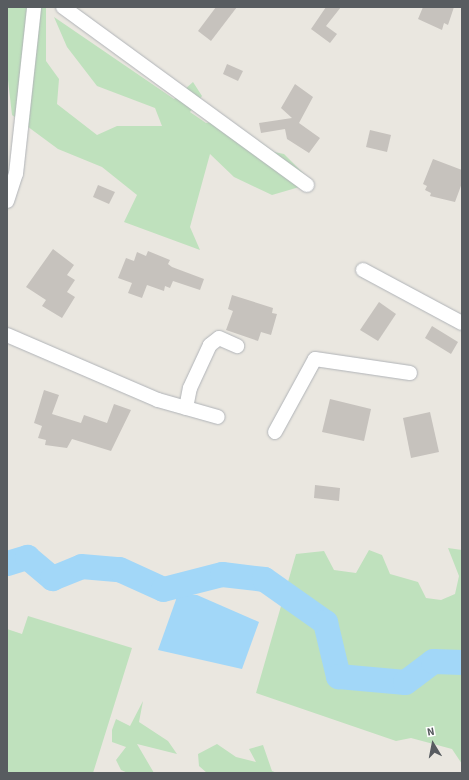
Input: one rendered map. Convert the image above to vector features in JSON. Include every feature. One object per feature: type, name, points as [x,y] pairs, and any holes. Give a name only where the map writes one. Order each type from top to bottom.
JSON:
[{"type":"street","points":[[7,201],[16,174],[34,7]]},
{"type":"street","points":[[64,7],[307,185]]},
{"type":"street","points":[[363,270],[462,323]]},
{"type":"street","points":[[7,335],[158,400],[218,417]]},
{"type":"street","points":[[186,408],[190,388],[210,345],[219,338],[237,346]]},
{"type":"street","points":[[275,432],[315,359],[410,373]]},
{"type":"green space","points":[[7,7],[46,7],[46,61],[59,79],[57,104],[97,135],[117,126],[162,126],[155,108],[97,86],[67,47],[54,17],[174,99],[193,82],[202,96],[190,112],[206,123],[227,119],[236,139],[260,142],[274,152],[284,154],[313,183],[272,195],[234,177],[210,154],[190,227],[200,250],[124,222],[137,195],[102,167],[58,149],[12,115],[7,71]]},
{"type":"green space","points":[[448,548],[462,550],[462,764],[452,749],[411,738],[396,741],[256,693],[296,554],[324,551],[334,570],[356,573],[369,550],[382,555],[390,574],[418,582],[426,598],[441,600],[455,594],[459,576]]},
{"type":"green space","points":[[28,616],[132,648],[93,773],[7,773],[7,629],[22,634]]},
{"type":"green space","points":[[143,701],[139,722],[168,741],[177,754],[137,744],[154,773],[128,773],[121,770],[116,760],[126,747],[112,742],[112,730],[116,719],[130,726]]},
{"type":"green space","points":[[217,744],[236,757],[256,762],[249,749],[263,745],[272,771],[277,773],[207,773],[199,766],[198,754]]},
{"type":"water","points":[[178,594],[197,595],[259,622],[242,669],[158,650]]},
{"type":"building","points":[[216,7],[237,7],[211,41],[198,31]]},
{"type":"building","points":[[326,7],[341,7],[326,26],[337,34],[330,43],[311,29]]},
{"type":"building","points":[[423,7],[454,7],[448,25],[444,23],[442,30],[418,19]]},
{"type":"building","points":[[227,64],[243,71],[238,81],[223,74]]},
{"type":"building","points":[[295,84],[313,97],[299,123],[320,138],[309,153],[287,139],[285,129],[261,133],[259,123],[292,118],[281,108]]},
{"type":"building","points":[[370,130],[391,135],[387,152],[366,147]]},
{"type":"building","points":[[433,159],[462,170],[462,183],[455,202],[430,196],[431,193],[425,190],[427,186],[423,184]]},
{"type":"building","points":[[98,185],[115,192],[109,204],[93,197]]},
{"type":"building","points":[[53,249],[74,265],[67,275],[75,280],[67,292],[75,297],[62,318],[42,306],[46,300],[26,287]]},
{"type":"building","points":[[148,251],[170,260],[168,264],[172,267],[204,279],[200,290],[173,281],[170,288],[165,286],[164,291],[147,285],[142,298],[128,293],[132,283],[118,278],[126,258],[134,261],[137,252],[146,256]]},
{"type":"building","points":[[232,295],[273,308],[272,313],[277,314],[271,335],[261,332],[258,341],[226,330],[233,311],[228,309]]},
{"type":"building","points":[[379,302],[396,314],[378,341],[360,330]]},
{"type":"building","points":[[432,326],[458,342],[451,354],[425,338]]},
{"type":"building","points":[[44,390],[59,395],[52,414],[81,423],[84,415],[107,423],[114,404],[131,410],[111,451],[72,439],[67,448],[45,445],[46,440],[38,438],[42,426],[34,423]]},
{"type":"building","points":[[330,399],[371,409],[364,441],[322,432]]},
{"type":"building","points":[[430,412],[439,452],[411,458],[403,418]]},
{"type":"building","points":[[315,485],[340,488],[339,501],[314,498]]},
{"type":"waterway","points":[[7,563],[27,557],[52,578],[81,566],[119,569],[163,589],[222,574],[264,579],[325,622],[338,676],[405,682],[433,661],[462,662]]}]
